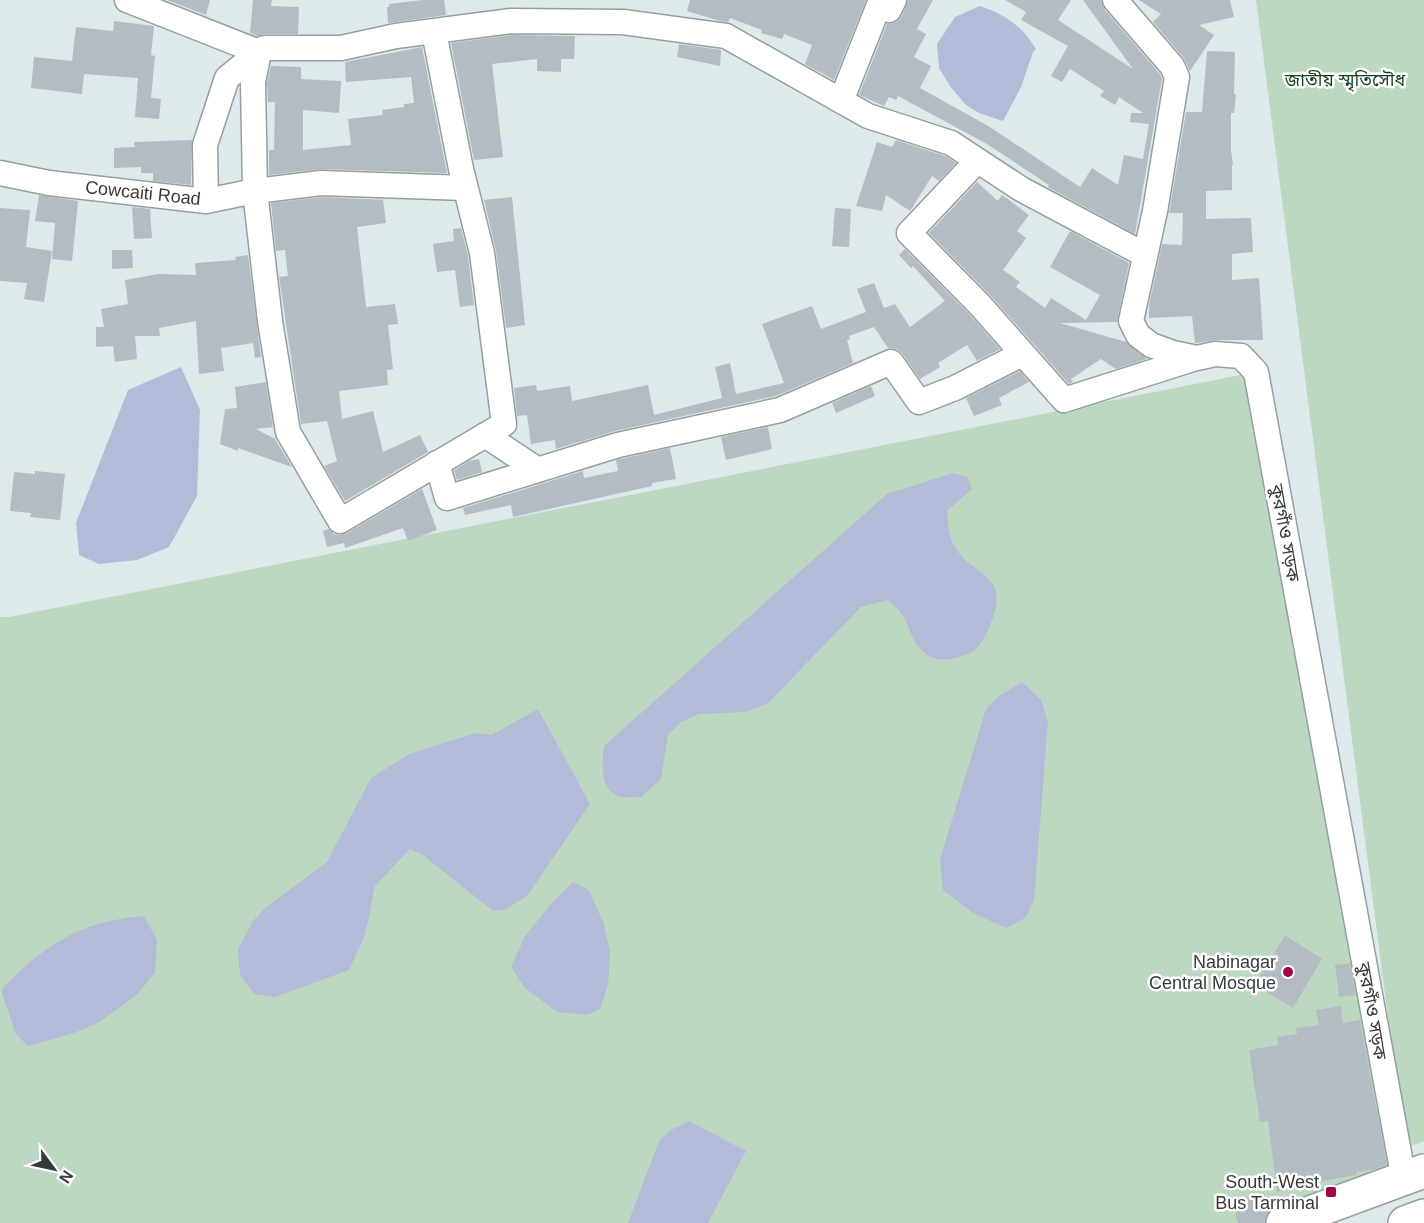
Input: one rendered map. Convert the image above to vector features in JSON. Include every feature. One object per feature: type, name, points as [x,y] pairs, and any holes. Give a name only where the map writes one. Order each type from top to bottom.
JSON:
[{"type":"highway","points":[[1283,1223],[1417,1181]]},
{"type":"highway","points":[[1344,1223],[1417,1181]]},
{"type":"highway","points":[[1405,1223],[1424,1216]]},
{"type":"street","points":[[128,0],[259,52]]},
{"type":"street","points":[[841,101],[879,5],[889,9],[894,0]]},
{"type":"street","name":"কুরগাঁও সড়ক","points":[[1115,0],[1172,66],[1177,77],[1155,211],[1131,321],[1138,335],[1151,345],[1197,358],[1215,354],[1241,356],[1256,372],[1417,1181]]},
{"type":"street","points":[[206,201],[206,144],[227,78],[264,48],[341,48],[396,36],[511,21],[623,22],[726,36],[868,116],[951,143],[1020,189],[1145,255]]},
{"type":"street","points":[[259,52],[253,82],[255,191],[270,321],[288,432],[340,521],[504,424],[482,253],[465,188],[434,32]]},
{"type":"street","points":[[978,161],[909,233],[979,304],[1064,400],[1197,358]]},
{"type":"street","name":"Cowcaiti Road","points":[[0,173],[49,183],[206,201],[255,191],[321,183],[465,188]]},
{"type":"street","points":[[437,463],[447,498],[618,446],[780,410],[891,362],[919,402],[955,388],[1022,354]]},
{"type":"street","points":[[485,435],[538,470]]},
{"type":"green space","name":"জাতীয় স্মৃতিসৌধ","points":[[1256,0],[1424,0],[1424,1141],[1405,1148]]},
{"type":"green space","points":[[1256,372],[1404,1180],[1270,1223],[0,1223],[0,617]]},
{"type":"water","points":[[980,6],[1013,22],[1036,49],[1021,87],[1003,121],[979,113],[966,105],[939,68],[937,44],[955,17]]},
{"type":"water","points":[[181,367],[200,410],[197,496],[169,547],[137,560],[99,564],[79,555],[76,523],[128,390]]},
{"type":"water","points":[[953,473],[967,477],[972,489],[947,511],[951,539],[958,552],[993,585],[997,595],[988,630],[975,650],[948,659],[929,656],[918,646],[904,617],[888,600],[861,607],[768,703],[746,712],[699,714],[681,722],[668,735],[661,779],[641,797],[621,797],[609,789],[604,776],[604,746],[887,494]]},
{"type":"water","points":[[1022,682],[1041,700],[1048,722],[1034,901],[1025,918],[1006,928],[973,913],[943,890],[940,859],[986,709],[999,696]]},
{"type":"water","points":[[538,709],[590,804],[527,896],[504,910],[493,911],[424,856],[410,849],[375,886],[365,935],[349,970],[275,997],[254,994],[240,975],[238,949],[253,921],[265,908],[327,862],[371,778],[409,754],[476,733],[491,735]]},
{"type":"water","points":[[573,882],[589,890],[604,924],[610,952],[608,985],[600,1009],[587,1015],[557,1012],[525,988],[511,967],[525,936],[551,904]]},
{"type":"water","points":[[144,916],[157,940],[155,972],[138,994],[98,1023],[74,1033],[28,1046],[16,1034],[1,990],[32,960],[66,937],[90,926]]},
{"type":"water","points":[[689,1121],[746,1151],[708,1223],[628,1223],[659,1141],[669,1131]]},
{"type":"building","points":[[167,0],[210,0],[206,15]]},
{"type":"building","points":[[253,0],[272,0],[271,6],[299,7],[298,34],[257,36],[250,33]]},
{"type":"building","points":[[444,0],[446,15],[388,23],[387,7],[389,4]]},
{"type":"building","points":[[690,0],[866,0],[834,80],[805,64],[812,45],[784,34],[782,39],[761,33],[762,30],[730,18],[728,22],[720,21],[687,11]]},
{"type":"building","points":[[908,0],[933,0],[917,29],[926,34],[914,57],[931,66],[920,88],[990,127],[1080,187],[1092,168],[1118,185],[1124,155],[1143,159],[1149,124],[1130,122],[1131,113],[1143,113],[1119,97],[1115,105],[1100,96],[1104,91],[1070,69],[1062,82],[1051,76],[1068,46],[1021,20],[1026,12],[1005,0],[1071,0],[1058,20],[1133,69],[1083,0],[1101,0],[1104,9],[1162,79],[1135,234],[1048,187],[1049,185],[987,144],[898,96],[896,100],[889,97],[884,106],[859,95],[887,24],[897,22]]},
{"type":"building","points":[[1139,0],[1230,0],[1234,17],[1199,25],[1214,35],[1190,71],[1183,57],[1153,22],[1161,14]]},
{"type":"building","points":[[114,21],[154,26],[151,55],[155,56],[151,98],[161,99],[159,119],[135,117],[138,78],[84,74],[82,94],[31,88],[34,57],[72,61],[76,27],[113,31]]},
{"type":"building","points":[[512,35],[575,36],[574,59],[561,59],[561,72],[537,71],[537,59],[492,64],[503,157],[474,160],[451,43]]},
{"type":"building","points":[[679,44],[721,50],[720,66],[677,57]]},
{"type":"building","points":[[422,47],[447,173],[321,169],[269,175],[269,150],[274,150],[275,102],[268,102],[267,83],[271,66],[301,67],[301,79],[341,81],[339,113],[303,110],[303,150],[351,145],[348,119],[383,115],[382,110],[414,103],[411,77],[346,82],[345,62]]},
{"type":"building","points":[[1207,51],[1235,52],[1234,94],[1236,94],[1234,113],[1231,113],[1232,190],[1206,191],[1206,219],[1251,218],[1253,252],[1232,254],[1232,280],[1259,278],[1263,340],[1216,340],[1195,343],[1192,316],[1149,318],[1149,306],[1162,244],[1182,245],[1183,213],[1169,213],[1186,112],[1202,112]]},
{"type":"building","points":[[192,140],[191,185],[153,181],[153,173],[141,173],[141,167],[114,168],[114,148],[135,147],[134,142]]},
{"type":"building","points":[[896,140],[945,156],[956,163],[939,181],[932,176],[910,211],[886,195],[882,211],[856,206],[877,142],[892,147]]},
{"type":"building","points":[[977,182],[998,201],[1002,195],[1029,215],[1017,231],[1026,238],[1003,270],[1020,282],[1016,287],[1045,308],[1051,298],[1086,320],[1100,295],[1050,267],[1070,231],[1129,263],[1117,322],[1060,323],[1126,342],[1147,359],[1116,369],[1101,359],[1071,379],[1073,382],[1069,384],[990,295],[929,233]]},
{"type":"building","points":[[39,195],[78,201],[72,261],[52,259],[55,223],[35,221]]},
{"type":"building","points":[[322,197],[387,200],[383,200],[386,223],[357,227],[366,307],[395,304],[398,324],[388,325],[393,369],[387,370],[388,385],[339,391],[342,419],[373,411],[383,452],[420,435],[428,452],[345,501],[324,466],[337,461],[327,421],[301,424],[279,277],[288,276],[285,250],[276,251],[271,203]]},
{"type":"building","points":[[512,197],[525,325],[506,328],[496,251],[484,200]]},
{"type":"building","points":[[132,207],[150,209],[152,238],[134,239]]},
{"type":"building","points":[[0,208],[30,210],[26,247],[52,251],[44,302],[24,299],[27,283],[0,281]]},
{"type":"building","points":[[835,208],[851,209],[849,247],[832,246]]},
{"type":"building","points":[[461,228],[468,256],[474,305],[460,307],[455,270],[437,272],[433,244],[454,241],[453,229]]},
{"type":"building","points":[[905,249],[1000,349],[977,361],[967,345],[938,363],[940,367],[920,379],[902,353],[897,349],[888,348],[874,327],[849,336],[850,339],[847,340],[853,363],[776,396],[615,431],[556,449],[555,440],[531,444],[527,415],[517,416],[514,388],[536,385],[537,391],[570,386],[572,401],[648,385],[654,415],[722,398],[715,367],[730,363],[736,394],[784,383],[762,324],[812,306],[821,329],[866,312],[857,289],[874,283],[884,308],[895,304],[910,327],[945,301],[913,266],[911,268],[899,255]]},
{"type":"building","points":[[112,250],[132,250],[133,268],[112,269]]},
{"type":"building","points":[[248,255],[261,357],[255,358],[253,343],[221,348],[224,371],[199,374],[196,321],[159,328],[160,336],[135,336],[137,359],[115,362],[113,346],[96,347],[96,327],[104,327],[101,309],[128,304],[125,280],[158,274],[196,275],[195,263],[236,260],[235,257]]},
{"type":"building","points":[[1020,371],[1029,382],[999,398],[1002,405],[974,416],[966,398]]},
{"type":"building","points":[[266,382],[273,427],[256,429],[275,439],[292,467],[220,444],[225,409],[237,408],[235,387]]},
{"type":"building","points":[[871,386],[875,396],[836,413],[832,403]]},
{"type":"building","points":[[768,427],[772,449],[726,460],[721,437]]},
{"type":"building","points":[[670,448],[676,479],[513,517],[511,505],[465,515],[463,508],[583,471],[584,478],[618,471],[616,460]]},
{"type":"building","points":[[479,459],[482,472],[457,480],[454,470],[469,461]]},
{"type":"building","points":[[35,471],[65,474],[60,520],[30,517],[31,513],[10,511],[14,472],[35,474]]},
{"type":"building","points":[[422,489],[437,530],[408,541],[403,528],[345,548],[344,543],[327,547],[323,531],[329,529],[334,534],[340,535],[347,533]]},
{"type":"building","name":"Nabinagar Central Mosque","points":[[1285,935],[1322,959],[1293,1008],[1255,985]]},
{"type":"building","points":[[1350,963],[1356,995],[1339,997],[1335,965]]},
{"type":"building","points":[[1341,1006],[1343,1023],[1360,1020],[1387,1165],[1356,1172],[1357,1175],[1315,1182],[1316,1185],[1277,1192],[1268,1121],[1260,1122],[1249,1050],[1278,1045],[1277,1037],[1297,1034],[1296,1028],[1319,1025],[1316,1010]]},
{"type":"building","points":[[1264,1193],[1269,1211],[1265,1223],[1238,1223],[1232,1202]]},
{"type":"place","name":"Nabinagar Central Mosque","points":[[1288,972]]},
{"type":"place","name":"South-West Bus Tarminal","points":[[1331,1192]]}]
